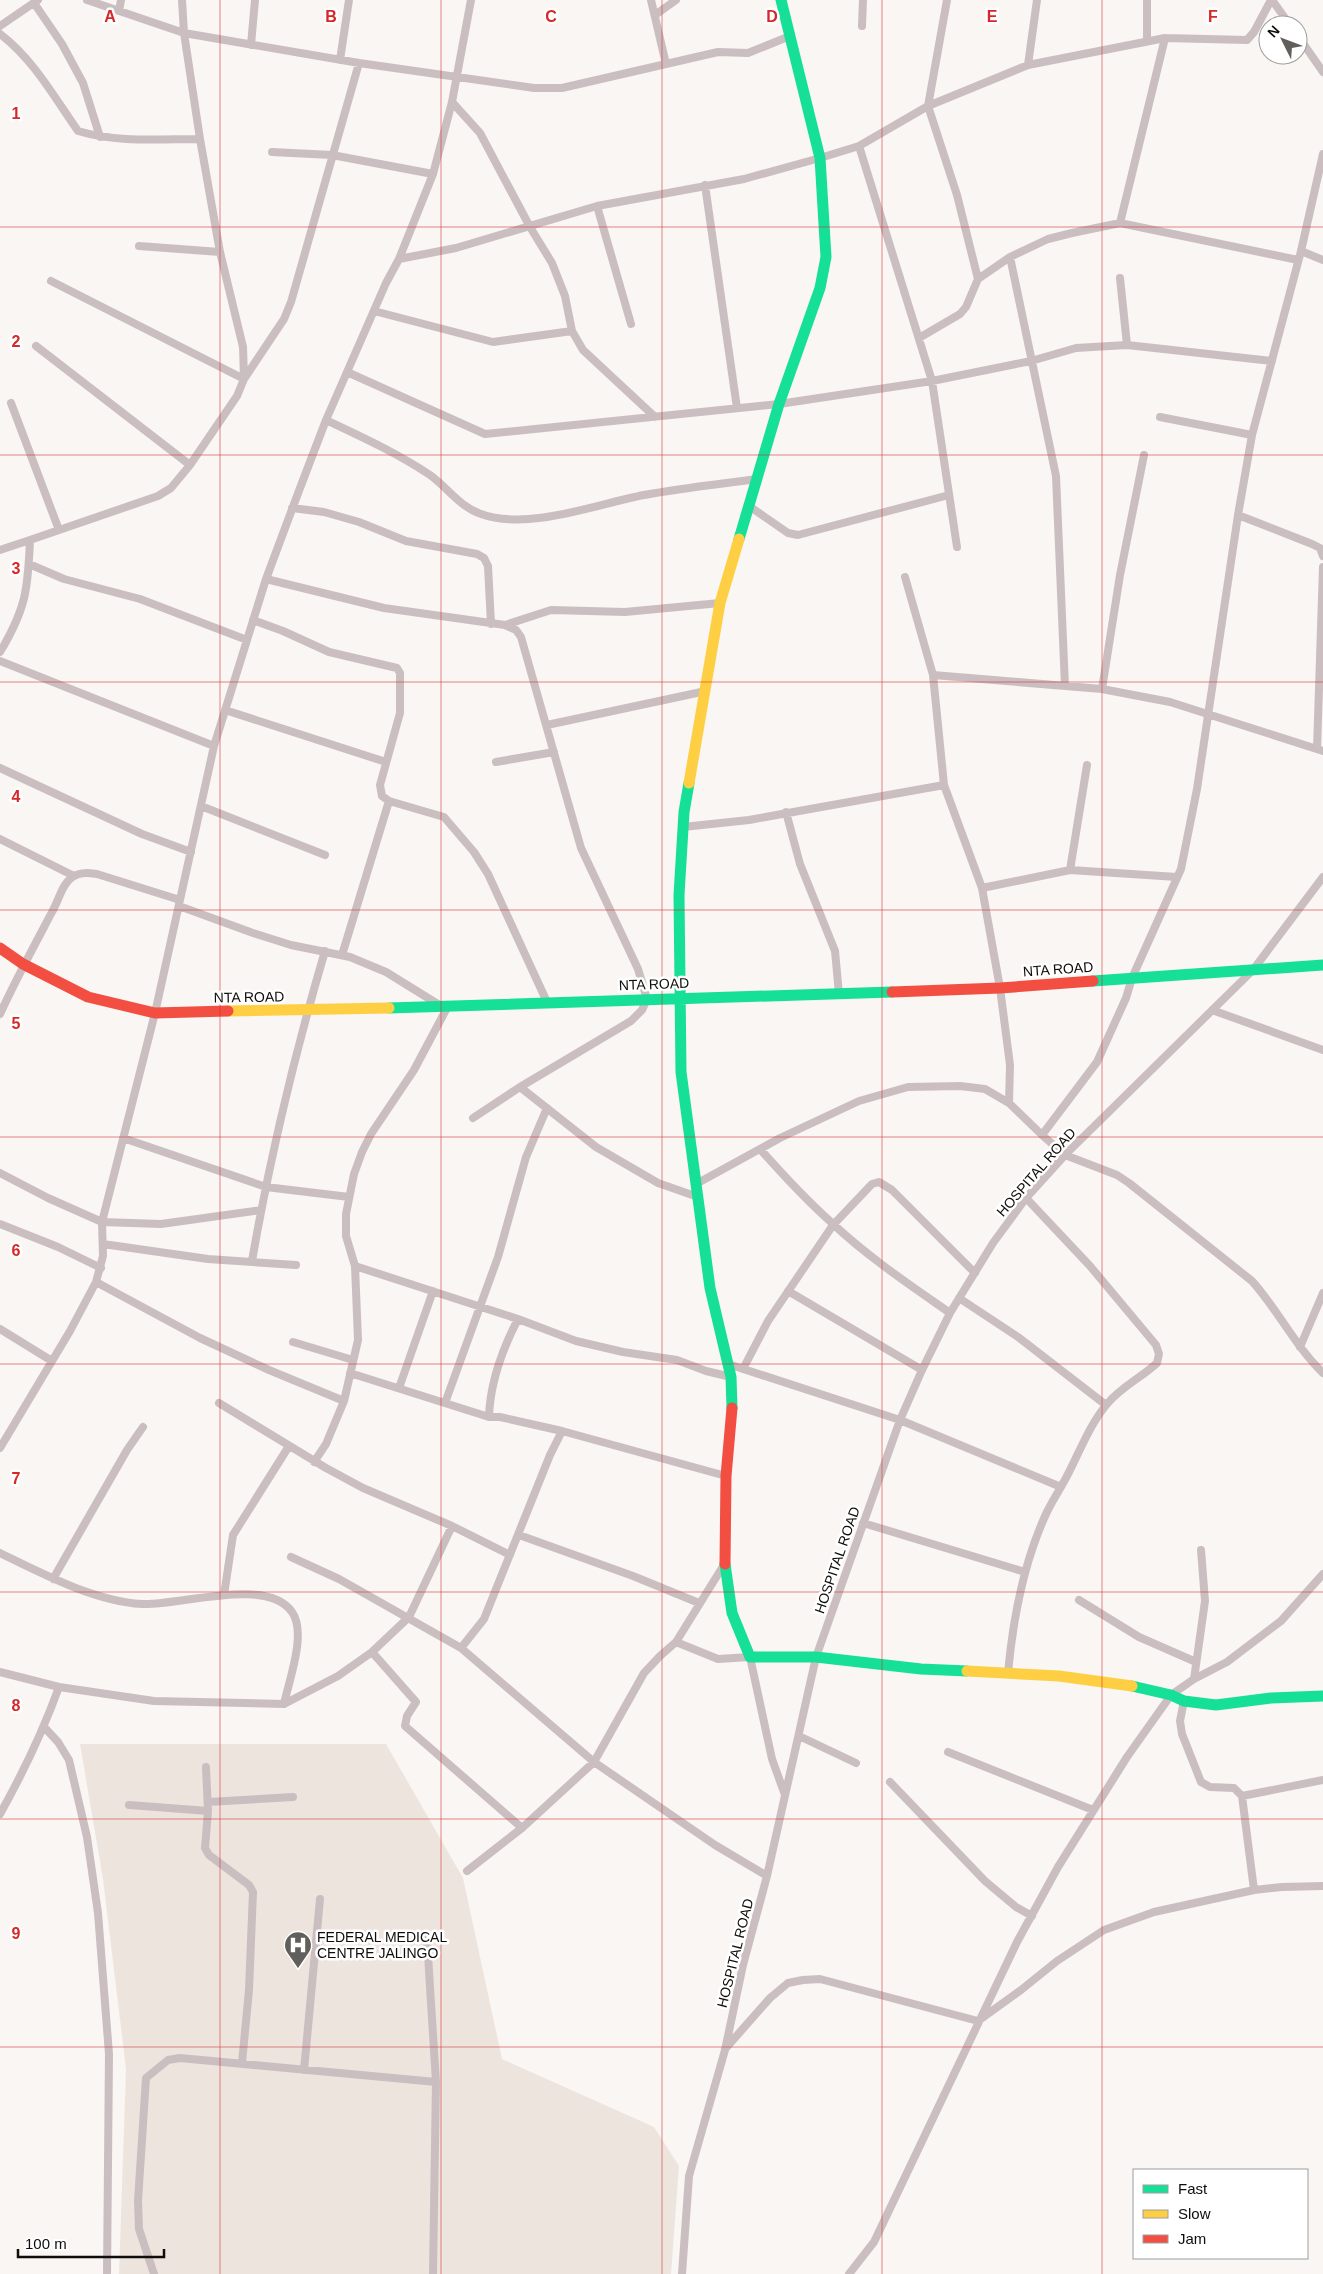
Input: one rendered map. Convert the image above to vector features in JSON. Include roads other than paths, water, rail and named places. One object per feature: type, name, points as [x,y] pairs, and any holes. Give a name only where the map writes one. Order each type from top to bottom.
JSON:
[{"type":"street","points":[[87,0],[184,32],[358,63],[534,88],[562,88],[718,52],[748,53],[790,36]]},
{"type":"street","points":[[119,11],[121,0]]},
{"type":"street","points":[[182,0],[184,32],[200,139],[220,252],[243,347],[244,379]]},
{"type":"street","points":[[251,44],[255,0]]},
{"type":"street","points":[[340,60],[349,0]]},
{"type":"street","points":[[0,1448],[52,1362],[96,1282],[103,1244],[102,1222],[155,1013],[214,746],[266,579],[292,508],[326,420],[399,259],[433,174],[452,102],[471,0]]},
{"type":"street","points":[[651,0],[666,64]]},
{"type":"street","points":[[654,15],[676,0]]},
{"type":"street","points":[[781,0],[820,158],[826,257],[820,288],[779,404],[720,603],[683,827],[679,895],[681,1072],[710,1288],[731,1376],[732,1404],[726,1476],[725,1563],[732,1613],[750,1657],[772,1759],[786,1797]]},
{"type":"street","points":[[862,26],[863,0]]},
{"type":"street","points":[[947,0],[928,106],[957,195],[978,279]]},
{"type":"street","points":[[1028,65],[1037,0]]},
{"type":"street","points":[[1147,41],[1148,0]]},
{"type":"street","points":[[399,259],[456,248],[597,206],[744,179],[859,146],[928,106],[1028,65],[1165,38],[1247,40],[1254,32],[1272,0],[1283,15]]},
{"type":"street","points":[[0,26],[36,2],[62,44],[82,82],[100,137]]},
{"type":"street","points":[[0,34],[18,48],[49,87],[78,131],[100,137],[200,139]]},
{"type":"street","points":[[1120,223],[1165,38]]},
{"type":"street","points":[[1308,50],[1323,72]]},
{"type":"street","points":[[0,550],[158,496],[172,488],[190,464],[237,396],[244,379],[284,319],[291,302],[358,63]]},
{"type":"street","points":[[452,102],[480,133],[530,227],[552,263],[565,296],[572,331],[583,350],[655,416]]},
{"type":"street","points":[[859,146],[932,381],[957,547]]},
{"type":"street","points":[[272,152],[332,155],[433,174]]},
{"type":"street","points":[[1042,1135],[1082,1086],[1097,1062],[1181,869],[1197,789],[1238,515],[1252,435],[1301,251],[1323,154]]},
{"type":"street","points":[[705,185],[737,408]]},
{"type":"street","points":[[597,206],[631,324]]},
{"type":"street","points":[[919,338],[960,314],[966,307],[978,279],[1010,257],[1048,239],[1120,223],[1298,260]]},
{"type":"street","points":[[139,246],[220,252]]},
{"type":"street","points":[[1301,251],[1323,260]]},
{"type":"street","points":[[1010,257],[1056,476],[1065,686]]},
{"type":"street","points":[[1120,278],[1128,345]]},
{"type":"street","points":[[51,281],[244,379]]},
{"type":"street","points":[[374,311],[494,342],[572,331]]},
{"type":"street","points":[[347,372],[485,434],[779,404],[932,381],[1031,361],[1076,348],[1128,345],[1272,361]]},
{"type":"street","points":[[36,346],[190,464]]},
{"type":"street","points":[[11,403],[60,530]]},
{"type":"street","points":[[1160,417],[1252,435]]},
{"type":"street","points":[[326,420],[392,451],[432,476],[470,509],[482,515],[504,518],[548,518],[644,494],[757,479]]},
{"type":"street","points":[[1102,689],[1120,576],[1144,455]]},
{"type":"street","points":[[749,506],[788,533],[798,535],[949,495]]},
{"type":"street","points":[[292,508],[324,512],[359,522],[406,541],[477,554],[484,558],[488,566],[491,624]]},
{"type":"street","points":[[1238,515],[1312,544],[1320,548],[1323,556]]},
{"type":"street","points":[[0,652],[17,624],[27,594],[30,540]]},
{"type":"street","points":[[29,564],[64,579],[140,599],[247,640]]},
{"type":"street","points":[[933,675],[1102,689],[1170,702],[1320,750],[1323,568]]},
{"type":"street","points":[[906,577],[933,675],[944,785],[982,888],[1000,988],[1010,1066],[1009,1103]]},
{"type":"street","points":[[266,579],[384,608],[505,625],[516,630],[521,637],[581,848],[638,969],[647,999],[642,1010],[631,1021],[520,1087],[473,1118]]},
{"type":"street","points":[[505,625],[551,610],[625,612],[720,603]]},
{"type":"street","points":[[253,620],[284,631],[329,652],[397,668],[401,679],[400,713],[380,785],[382,796],[389,801],[444,816],[474,852],[488,874],[547,1002]]},
{"type":"street","points":[[0,661],[214,746]]},
{"type":"street","points":[[546,725],[706,691]]},
{"type":"street","points":[[226,710],[386,762]]},
{"type":"street","points":[[496,762],[554,752]]},
{"type":"street","points":[[1070,870],[1087,765]]},
{"type":"street","points":[[0,768],[142,834],[191,852]]},
{"type":"street","points":[[683,827],[749,820],[944,785]]},
{"type":"street","points":[[342,956],[389,801]]},
{"type":"street","points":[[201,806],[326,855]]},
{"type":"street","points":[[786,812],[800,864],[835,951],[839,994]]},
{"type":"street","points":[[0,839],[74,876]]},
{"type":"street","points":[[982,888],[1070,870],[1177,877]]},
{"type":"street","points":[[0,1014],[22,964],[54,909],[65,885],[74,876],[85,873],[97,874],[179,903],[252,933],[291,945],[342,956],[386,972],[445,1006],[414,1070],[362,1152],[349,1197],[346,1236],[355,1266],[358,1340],[344,1401],[326,1444],[314,1462]]},
{"type":"street","name":"HOSPITAL ROAD","points":[[682,2274],[689,2176],[725,2050],[743,1965],[786,1797],[816,1657],[900,1420],[922,1370],[950,1313],[993,1243],[1026,1198],[1065,1155],[1253,970],[1323,877]]},
{"type":"street","name":"NTA ROAD","points":[[0,948],[22,964],[47,978],[88,996],[155,1013],[307,1011],[1000,988],[1323,965]]},
{"type":"street","points":[[252,1261],[266,1186],[307,1011],[325,952]]},
{"type":"street","points":[[1212,1010],[1323,1050]]},
{"type":"street","points":[[696,1184],[760,1149],[859,1101],[908,1087],[960,1086],[985,1089],[1009,1103],[1065,1155],[1117,1175],[1129,1183],[1252,1281],[1263,1293],[1310,1361],[1323,1373]]},
{"type":"street","points":[[520,1087],[596,1147],[650,1179],[698,1197]]},
{"type":"street","points":[[445,1403],[482,1307],[526,1157],[547,1108]]},
{"type":"street","points":[[123,1138],[266,1186],[349,1197]]},
{"type":"street","points":[[760,1149],[790,1183],[833,1225],[900,1278],[950,1313]]},
{"type":"street","points":[[0,1173],[48,1198],[102,1222],[161,1224],[261,1210]]},
{"type":"street","points":[[744,1369],[768,1321],[833,1225],[872,1184],[879,1182],[884,1184],[975,1273]]},
{"type":"street","points":[[1008,1673],[1012,1630],[1025,1572],[1046,1514],[1091,1428],[1106,1405],[1122,1388],[1157,1363],[1160,1354],[1156,1346],[1090,1266],[1026,1198]]},
{"type":"street","points":[[0,1224],[58,1247],[100,1268]]},
{"type":"street","points":[[103,1244],[208,1259],[296,1265]]},
{"type":"street","points":[[355,1266],[518,1318],[576,1341],[623,1352],[677,1360],[706,1371],[731,1376]]},
{"type":"street","points":[[96,1282],[209,1342],[269,1370],[344,1401]]},
{"type":"street","points":[[399,1388],[433,1291]]},
{"type":"street","points":[[788,1292],[922,1370]]},
{"type":"street","points":[[1300,1347],[1323,1293]]},
{"type":"street","points":[[960,1298],[1018,1337],[1106,1405]]},
{"type":"street","points":[[489,1417],[490,1398],[508,1338],[518,1318]]},
{"type":"street","points":[[0,1329],[52,1362]]},
{"type":"street","points":[[293,1342],[353,1360]]},
{"type":"street","points":[[728,1364],[900,1420],[1061,1487]]},
{"type":"street","points":[[350,1373],[489,1417],[500,1417],[562,1431],[726,1476]]},
{"type":"street","points":[[219,1403],[314,1462],[363,1488],[452,1526],[510,1555]]},
{"type":"street","points":[[53,1579],[142,1427]]},
{"type":"street","points":[[461,1648],[484,1619],[550,1455],[562,1431]]},
{"type":"street","points":[[224,1595],[233,1535],[289,1446]]},
{"type":"street","points":[[863,1523],[1025,1572]]},
{"type":"street","points":[[0,1672],[58,1687],[154,1701],[284,1704],[338,1676],[372,1652],[409,1617],[452,1526]]},
{"type":"street","points":[[519,1535],[634,1576],[699,1603]]},
{"type":"street","points":[[1194,1679],[1205,1601],[1201,1550]]},
{"type":"street","points":[[0,1553],[53,1579],[107,1597],[142,1604],[179,1602],[224,1595],[266,1597],[281,1602],[292,1611],[298,1624],[298,1646],[284,1704]]},
{"type":"street","points":[[291,1557],[340,1579],[461,1648],[594,1762],[715,1846],[767,1876]]},
{"type":"street","points":[[467,1871],[522,1828],[594,1762],[644,1674],[676,1642],[725,1563]]},
{"type":"street","points":[[849,2274],[874,2242],[978,2021],[1058,1867],[1127,1757],[1171,1695],[1194,1679],[1227,1662],[1281,1621],[1323,1574]]},
{"type":"street","points":[[1079,1600],[1140,1637],[1196,1662]]},
{"type":"street","points":[[676,1642],[718,1659],[816,1657],[921,1669],[1077,1678],[1120,1684],[1171,1695],[1184,1701],[1216,1705],[1271,1698],[1323,1696]]},
{"type":"street","points":[[372,1652],[416,1702],[407,1716],[406,1726],[522,1828]]},
{"type":"street","points":[[0,1814],[18,1783],[44,1728],[58,1687]]},
{"type":"street","points":[[1184,1701],[1180,1721],[1182,1734],[1201,1782],[1210,1787],[1234,1788],[1242,1796],[1254,1890]]},
{"type":"street","points":[[44,1728],[58,1742],[69,1760],[86,1837],[98,1913],[109,2054],[107,2274]]},
{"type":"street","points":[[799,1736],[856,1763]]},
{"type":"street","points":[[948,1752],[1093,1810]]},
{"type":"street","points":[[206,1767],[208,1806],[205,1848],[214,1858],[244,1880],[253,1892],[249,1990],[242,2063]]},
{"type":"street","points":[[1242,1796],[1323,1780]]},
{"type":"street","points":[[890,1782],[985,1880],[1016,1907],[1032,1916]]},
{"type":"street","points":[[129,1805],[208,1806],[293,1797]]},
{"type":"street","points":[[978,2021],[1022,1990],[1057,1961],[1104,1930],[1154,1912],[1254,1890],[1282,1886],[1323,1886]]},
{"type":"street","points":[[304,2070],[320,1899]]},
{"type":"street","points":[[428,1939],[436,2082],[433,2274]]},
{"type":"street","points":[[725,2050],[770,1998],[788,1983],[803,1980],[820,1979],[978,2021]]},
{"type":"street","points":[[154,2274],[140,2229],[138,2201],[146,2078],[168,2060],[180,2058],[242,2063],[436,2082]]},
{"type":"place","name":"FEDERAL MEDICAL CENTRE JALINGO","points":[[298,1969]]}]
